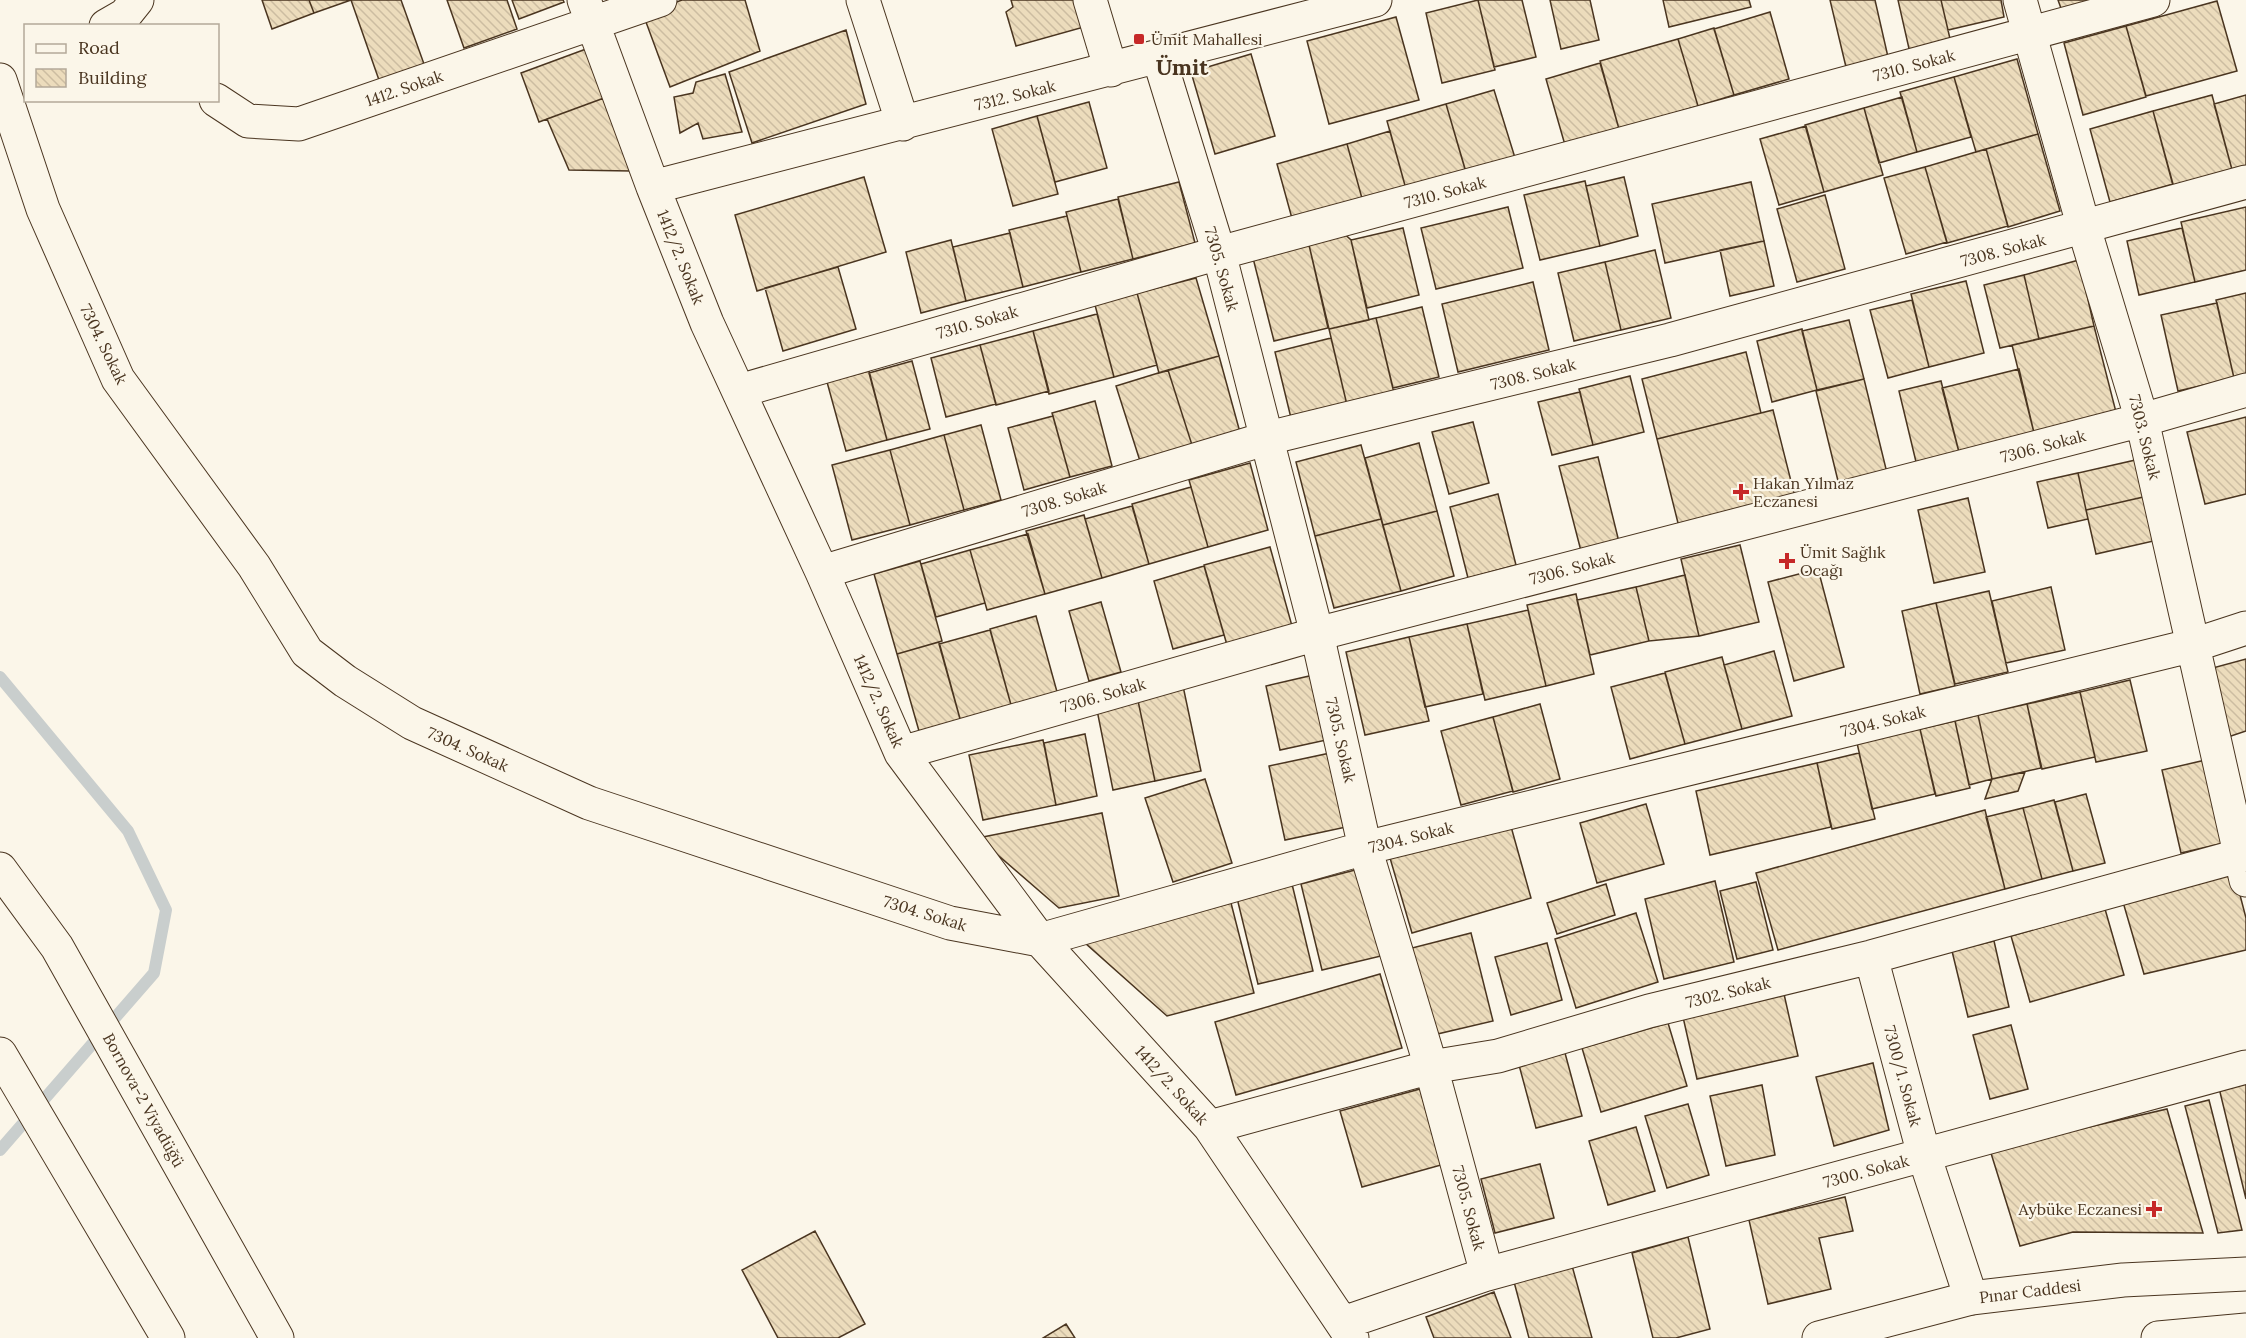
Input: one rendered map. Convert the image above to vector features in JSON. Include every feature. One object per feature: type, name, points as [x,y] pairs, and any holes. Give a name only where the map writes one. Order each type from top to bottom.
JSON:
[{"type":"main road","name":"1412. Sokak","points":[[219,102],[248,121],[299,124],[589,12],[660,0]]},
{"type":"main road","points":[[863,0],[903,124]]},
{"type":"main road","points":[[1090,0],[1111,70]]},
{"type":"main road","name":"7312. Sokak","points":[[653,188],[1159,58],[1371,0]]},
{"type":"main road","name":"7303. Sokak","points":[[2020,0],[2084,228],[2142,420],[2244,864]]},
{"type":"main road","name":"7310. Sokak","points":[[739,391],[1219,253],[2153,0]]},
{"type":"main road","name":"1412/2. Sokak","points":[[589,12],[653,188],[707,323],[822,572],[901,753],[1040,940],[1210,1127],[1347,1331]]},
{"type":"main road","name":"7305. Sokak","points":[[1159,58],[1219,253],[1317,634],[1365,848],[1431,1067],[1487,1274],[1347,1331]]},
{"type":"main road","points":[[0,78],[24,67]]},
{"type":"main road","name":"7304. Sokak","points":[[0,78],[43,209],[118,379],[254,566],[307,652],[345,681],[412,723],[589,804],[950,924],[1040,940],[1365,848],[2194,645],[2246,627]]},
{"type":"main road","name":"7308. Sokak","points":[[822,572],[1268,438],[1670,340],[2246,182]]},
{"type":"main road","name":"7306. Sokak","points":[[901,753],[1317,634],[2142,420],[2246,390]]},
{"type":"main road","name":"7302. Sokak","points":[[1210,1127],[1431,1067],[1498,1056],[1650,1011],[2244,864]]},
{"type":"main road","name":"Bornova-2 Viyadüğü","points":[[0,869],[57,947],[277,1338]]},
{"type":"main road","name":"7300/1. Sokak","points":[[1871,957],[1924,1155],[1971,1298]]},
{"type":"main road","points":[[0,1054],[168,1338]]},
{"type":"main road","name":"7300. Sokak","points":[[1487,1274],[2246,1067]]},
{"type":"main road","name":"Pınar Caddesi","points":[[1819,1338],[1971,1298],[2123,1280],[2246,1274]]},
{"type":"main road","points":[[2158,1338],[2246,1330]]},
{"type":"building","points":[[262,0],[309,0],[314,13],[272,29]]},
{"type":"building","points":[[309,0],[351,0],[314,13]]},
{"type":"building","points":[[351,0],[401,0],[424,64],[379,80]]},
{"type":"building","points":[[447,0],[507,0],[517,29],[464,48]]},
{"type":"building","points":[[512,0],[563,0],[564,2],[519,19]]},
{"type":"building","points":[[682,0],[745,0],[760,51],[670,87],[643,14]]},
{"type":"building","points":[[1011,0],[1083,0],[1091,25],[1016,46],[1006,12],[1013,7]]},
{"type":"building","points":[[1478,0],[1522,0],[1536,57],[1494,67]]},
{"type":"building","points":[[1478,0],[1495,70],[1442,83],[1426,13]]},
{"type":"building","points":[[1550,0],[1590,0],[1599,40],[1561,49]]},
{"type":"building","points":[[1663,0],[1749,0],[1751,7],[1669,27]]},
{"type":"building","points":[[1830,0],[1875,0],[1888,57],[1846,67]]},
{"type":"building","points":[[1898,0],[1941,0],[1951,43],[1910,53]]},
{"type":"building","points":[[1941,0],[2001,0],[2004,17],[1948,30]]},
{"type":"building","points":[[2058,0],[2097,0],[2062,11]]},
{"type":"building","points":[[2217,1],[2237,71],[2146,96],[2126,26]]},
{"type":"building","points":[[1770,12],[1789,79],[1734,95],[1714,29]]},
{"type":"building","points":[[1396,17],[1419,100],[1329,124],[1307,41]]},
{"type":"building","points":[[2126,26],[2146,97],[2083,115],[2064,43]]},
{"type":"building","points":[[1714,28],[1734,95],[1698,106],[1678,39]]},
{"type":"building","points":[[846,30],[866,104],[752,143],[729,72]]},
{"type":"building","points":[[1678,39],[1698,106],[1619,129],[1600,61]]},
{"type":"building","points":[[586,49],[604,98],[539,122],[521,73]]},
{"type":"building","points":[[1251,54],[1275,136],[1215,154],[1191,72]]},
{"type":"building","points":[[2017,59],[2038,134],[1976,152],[1954,77]]},
{"type":"building","points":[[1600,63],[1619,129],[1565,145],[1546,79]]},
{"type":"building","points":[[725,74],[742,132],[703,139],[698,123],[680,133],[674,97],[693,93],[696,82]]},
{"type":"building","points":[[1954,77],[1971,137],[1917,152],[1900,92]]},
{"type":"building","points":[[1494,90],[1516,161],[1467,176],[1446,104]]},
{"type":"building","points":[[2212,95],[2234,177],[2175,193],[2153,111]]},
{"type":"building","points":[[2246,95],[2246,173],[2234,177],[2214,104]]},
{"type":"building","points":[[1902,97],[1917,152],[1879,163],[1864,108]]},
{"type":"building","points":[[604,98],[631,171],[569,170],[547,119]]},
{"type":"building","points":[[1089,102],[1107,168],[1055,182],[1037,116]]},
{"type":"building","points":[[1446,104],[1466,172],[1406,189],[1387,121]]},
{"type":"building","points":[[1864,108],[1883,175],[1824,192],[1805,125]]},
{"type":"building","points":[[2153,111],[2173,184],[2110,202],[2090,129]]},
{"type":"building","points":[[1037,116],[1058,194],[1013,206],[992,129]]},
{"type":"building","points":[[1806,126],[1824,192],[1779,205],[1760,139]]},
{"type":"building","points":[[1390,131],[1406,189],[1363,202],[1347,144]]},
{"type":"building","points":[[2038,134],[2060,211],[2008,227],[1986,149]]},
{"type":"building","points":[[1347,144],[1363,202],[1293,222],[1277,164]]},
{"type":"building","points":[[1986,149],[2008,226],[1947,243],[1925,167]]},
{"type":"building","points":[[1925,167],[1947,242],[1906,254],[1884,178]]},
{"type":"building","points":[[864,177],[886,252],[757,291],[735,215]]},
{"type":"building","points":[[1624,177],[1638,236],[1600,246],[1586,186]]},
{"type":"building","points":[[1585,181],[1600,246],[1540,260],[1524,195]]},
{"type":"building","points":[[1179,182],[1195,243],[1133,259],[1118,197]]},
{"type":"building","points":[[1751,182],[1764,241],[1665,263],[1652,204]]},
{"type":"building","points":[[1825,195],[1845,269],[1797,282],[1777,209]]},
{"type":"building","points":[[1118,199],[1133,259],[1081,272],[1066,212]]},
{"type":"building","points":[[1508,207],[1523,268],[1436,289],[1421,228]]},
{"type":"building","points":[[2246,207],[2246,270],[2195,282],[2181,222]]},
{"type":"building","points":[[1067,216],[1081,272],[1023,287],[1009,230]]},
{"type":"building","points":[[1403,228],[1419,295],[1367,308],[1351,240]]},
{"type":"building","points":[[2182,228],[2195,282],[2139,295],[2127,241]]},
{"type":"building","points":[[1339,229],[1351,240],[1369,320],[1329,329],[1309,245]]},
{"type":"building","points":[[1010,233],[1023,287],[966,301],[953,247]]},
{"type":"building","points":[[951,240],[966,301],[921,313],[906,252]]},
{"type":"building","points":[[1764,241],[1774,286],[1730,296],[1720,250]]},
{"type":"building","points":[[1309,245],[1328,328],[1274,341],[1253,258]]},
{"type":"building","points":[[1655,250],[1671,318],[1621,330],[1605,262]]},
{"type":"building","points":[[2079,260],[2094,326],[2039,339],[2024,275]]},
{"type":"building","points":[[1605,262],[1621,330],[1574,341],[1558,273]]},
{"type":"building","points":[[838,267],[856,329],[783,351],[765,288]]},
{"type":"building","points":[[2024,275],[2039,339],[2000,348],[1984,285]]},
{"type":"building","points":[[1196,278],[1219,356],[1159,373],[1137,293]]},
{"type":"building","points":[[1966,281],[1984,353],[1929,367],[1911,294]]},
{"type":"building","points":[[1533,282],[1549,350],[1458,372],[1442,304]]},
{"type":"building","points":[[1137,293],[1157,365],[1114,377],[1095,305]]},
{"type":"building","points":[[2246,293],[2246,375],[2234,378],[2216,300]]},
{"type":"building","points":[[1912,300],[1929,367],[1888,378],[1870,310]]},
{"type":"building","points":[[2217,303],[2234,378],[2178,391],[2161,315]]},
{"type":"building","points":[[1422,307],[1439,377],[1393,388],[1376,318]]},
{"type":"building","points":[[1097,314],[1114,377],[1049,394],[1033,331]]},
{"type":"building","points":[[1376,318],[1394,393],[1347,405],[1329,329]]},
{"type":"building","points":[[1849,320],[1864,379],[1817,390],[1802,331]]},
{"type":"building","points":[[2094,326],[2117,416],[2035,437],[2012,345]]},
{"type":"building","points":[[1802,329],[1817,390],[1772,402],[1757,341]]},
{"type":"building","points":[[1033,331],[1049,391],[996,405],[980,345]]},
{"type":"building","points":[[1331,338],[1347,405],[1291,418],[1275,352]]},
{"type":"building","points":[[980,345],[996,404],[946,417],[931,358]]},
{"type":"building","points":[[1746,352],[1761,413],[1657,439],[1642,379]]},
{"type":"building","points":[[1219,356],[1241,436],[1192,445],[1168,370]]},
{"type":"building","points":[[912,361],[930,429],[887,440],[869,373]]},
{"type":"building","points":[[2019,369],[2035,437],[1960,456],[1942,388]]},
{"type":"building","points":[[1168,370],[1192,445],[1140,461],[1116,386]]},
{"type":"building","points":[[869,371],[887,440],[846,451],[827,382]]},
{"type":"building","points":[[1630,376],[1644,432],[1593,445],[1579,389]]},
{"type":"building","points":[[1864,379],[1887,473],[1839,485],[1816,391]]},
{"type":"building","points":[[1941,381],[1960,456],[1917,466],[1899,391]]},
{"type":"building","points":[[1580,392],[1593,445],[1552,455],[1538,402]]},
{"type":"building","points":[[1095,401],[1112,466],[1070,477],[1052,413]]},
{"type":"building","points":[[1773,410],[1795,497],[1679,527],[1657,439]]},
{"type":"building","points":[[1053,416],[1070,477],[1024,490],[1008,428]]},
{"type":"building","points":[[2246,417],[2246,494],[2205,504],[2187,432]]},
{"type":"building","points":[[1473,422],[1489,483],[1449,494],[1432,432]]},
{"type":"building","points":[[981,425],[1001,500],[964,510],[944,435]]},
{"type":"building","points":[[944,435],[964,510],[910,525],[890,450]]},
{"type":"building","points":[[1419,443],[1437,511],[1383,525],[1365,458]]},
{"type":"building","points":[[1361,445],[1381,519],[1315,536],[1296,462]]},
{"type":"building","points":[[890,450],[910,525],[852,540],[832,465]]},
{"type":"building","points":[[1598,457],[1619,542],[1581,551],[1559,466]]},
{"type":"building","points":[[2140,459],[2148,496],[2086,510],[2078,473]]},
{"type":"building","points":[[1250,463],[1268,530],[1208,547],[1189,480]]},
{"type":"building","points":[[2078,473],[2088,519],[2048,528],[2037,482]]},
{"type":"building","points":[[1191,487],[1208,547],[1149,564],[1132,504]]},
{"type":"building","points":[[1498,494],[1516,565],[1468,578],[1450,507]]},
{"type":"building","points":[[2148,496],[2158,540],[2096,554],[2086,510]]},
{"type":"building","points":[[1968,498],[1985,572],[1934,583],[1918,510]]},
{"type":"building","points":[[1132,506],[1149,564],[1102,578],[1085,519]]},
{"type":"building","points":[[1437,511],[1454,576],[1401,591],[1383,525]]},
{"type":"building","points":[[1084,515],[1102,578],[1045,594],[1026,531]]},
{"type":"building","points":[[1381,519],[1401,591],[1334,608],[1315,536]]},
{"type":"building","points":[[1028,534],[1045,594],[987,610],[970,550]]},
{"type":"building","points":[[1740,545],[1759,622],[1699,636],[1681,559]]},
{"type":"building","points":[[1270,547],[1292,626],[1227,645],[1204,565]]},
{"type":"building","points":[[970,550],[985,603],[936,617],[921,564]]},
{"type":"building","points":[[920,561],[942,641],[897,654],[874,574]]},
{"type":"building","points":[[1204,566],[1224,635],[1173,649],[1154,581]]},
{"type":"building","points":[[1818,569],[1844,667],[1794,681],[1768,582]]},
{"type":"building","points":[[1685,575],[1699,636],[1649,641],[1636,587]]},
{"type":"building","points":[[1636,587],[1649,641],[1590,655],[1577,600]]},
{"type":"building","points":[[2051,587],[2065,650],[2006,663],[1992,601]]},
{"type":"building","points":[[1989,591],[2008,672],[1955,684],[1936,603]]},
{"type":"building","points":[[1576,594],[1594,674],[1546,686],[1527,605]]},
{"type":"building","points":[[1101,602],[1121,672],[1089,681],[1069,611]]},
{"type":"building","points":[[1936,603],[1955,686],[1920,694],[1902,611]]},
{"type":"building","points":[[1528,610],[1546,686],[1485,700],[1467,624]]},
{"type":"building","points":[[1036,616],[1059,699],[1013,712],[990,629]]},
{"type":"building","points":[[1467,624],[1483,694],[1425,707],[1409,637]]},
{"type":"building","points":[[990,630],[1013,712],[962,726],[939,644]]},
{"type":"building","points":[[1409,637],[1429,721],[1365,735],[1346,652]]},
{"type":"building","points":[[939,642],[962,726],[921,738],[897,654]]},
{"type":"building","points":[[1774,651],[1792,716],[1742,729],[1724,665]]},
{"type":"building","points":[[1722,657],[1742,729],[1685,744],[1665,672]]},
{"type":"building","points":[[2246,659],[2246,731],[2228,737],[2209,669]]},
{"type":"building","points":[[1665,673],[1685,744],[1630,759],[1611,687]]},
{"type":"building","points":[[1318,674],[1331,739],[1280,750],[1266,686]]},
{"type":"building","points":[[2130,680],[2147,751],[2096,762],[2080,692]]},
{"type":"building","points":[[1183,686],[1201,771],[1155,781],[1137,696]]},
{"type":"building","points":[[2080,692],[2095,757],[2042,769],[2027,704]]},
{"type":"building","points":[[1137,696],[1155,781],[1113,790],[1096,705]]},
{"type":"building","points":[[1540,704],[1560,779],[1513,792],[1493,717]]},
{"type":"building","points":[[2027,704],[2041,768],[1992,779],[1978,715]]},
{"type":"building","points":[[1978,715],[1992,779],[1969,785],[1955,721]]},
{"type":"building","points":[[1493,717],[1513,791],[1461,805],[1441,731]]},
{"type":"building","points":[[1955,721],[1970,788],[1936,796],[1920,729]]},
{"type":"building","points":[[1920,729],[1935,794],[1872,809],[1857,743]]},
{"type":"building","points":[[1085,734],[1097,796],[1056,805],[1044,743]]},
{"type":"building","points":[[1043,740],[1056,805],[983,820],[969,755]]},
{"type":"building","points":[[1335,752],[1351,826],[1285,840],[1269,766]]},
{"type":"building","points":[[1859,753],[1875,819],[1832,829],[1817,763]]},
{"type":"building","points":[[2210,759],[2228,842],[2181,853],[2162,770]]},
{"type":"building","points":[[1817,763],[1831,827],[1710,855],[1696,791]]},
{"type":"building","points":[[2025,772],[2018,791],[1985,799],[1992,779]]},
{"type":"building","points":[[1205,779],[1232,863],[1173,882],[1145,798]]},
{"type":"building","points":[[2086,794],[2105,863],[2073,871],[2055,802]]},
{"type":"building","points":[[2054,800],[2073,871],[2042,879],[2023,808]]},
{"type":"building","points":[[1646,804],[1664,864],[1597,883],[1580,823]]},
{"type":"building","points":[[2023,808],[2042,879],[2005,889],[1986,817]]},
{"type":"building","points":[[1985,810],[2005,889],[1778,950],[1756,873]]},
{"type":"building","points":[[1102,813],[1119,896],[1059,908],[978,838]]},
{"type":"building","points":[[1510,823],[1531,898],[1412,933],[1390,858]]},
{"type":"building","points":[[1359,869],[1381,956],[1322,970],[1301,884]]},
{"type":"building","points":[[2234,872],[2246,918],[2246,950],[2144,974],[2123,902]]},
{"type":"building","points":[[1715,881],[1734,962],[1664,979],[1645,899]]},
{"type":"building","points":[[1756,882],[1773,950],[1737,959],[1720,891]]},
{"type":"building","points":[[1292,884],[1313,971],[1258,984],[1237,898]]},
{"type":"building","points":[[1606,884],[1615,915],[1557,934],[1547,903]]},
{"type":"building","points":[[1231,903],[1254,993],[1167,1016],[1084,942]]},
{"type":"building","points":[[2105,909],[2124,975],[2030,1002],[2011,936]]},
{"type":"building","points":[[1636,913],[1658,982],[1576,1008],[1555,939]]},
{"type":"building","points":[[1471,933],[1493,1021],[1433,1035],[1412,948]]},
{"type":"building","points":[[1994,941],[2009,1007],[1968,1017],[1952,951]]},
{"type":"building","points":[[1547,943],[1562,1000],[1511,1015],[1495,957]]},
{"type":"building","points":[[1380,974],[1402,1048],[1236,1095],[1215,1022]]},
{"type":"building","points":[[1784,994],[1798,1056],[1697,1079],[1683,1017]]},
{"type":"building","points":[[1668,1023],[1687,1086],[1601,1112],[1582,1048]]},
{"type":"building","points":[[2011,1025],[2028,1089],[1990,1099],[1973,1035]]},
{"type":"building","points":[[1565,1053],[1582,1116],[1536,1128],[1519,1065]]},
{"type":"building","points":[[1873,1063],[1889,1130],[1834,1146],[1816,1077]]},
{"type":"building","points":[[2246,1080],[2246,1199],[2219,1088]]},
{"type":"building","points":[[1762,1085],[1775,1155],[1726,1166],[1710,1096]]},
{"type":"building","points":[[1420,1089],[1441,1165],[1362,1187],[1340,1111]]},
{"type":"building","points":[[2209,1100],[2242,1230],[2218,1233],[2185,1106]]},
{"type":"building","points":[[1688,1104],[1709,1175],[1667,1188],[1645,1116]]},
{"type":"building","points":[[2167,1109],[2203,1233],[2073,1232],[2020,1246],[1990,1150]]},
{"type":"building","points":[[1636,1127],[1655,1191],[1608,1205],[1589,1141]]},
{"type":"building","points":[[1540,1164],[1554,1218],[1495,1233],[1481,1179]]},
{"type":"building","points":[[1845,1197],[1853,1231],[1819,1238],[1831,1289],[1768,1304],[1749,1220]]},
{"type":"building","points":[[815,1231],[865,1324],[838,1338],[778,1338],[742,1270]]},
{"type":"building","points":[[1688,1237],[1710,1329],[1676,1338],[1653,1338],[1632,1253]]},
{"type":"building","points":[[1571,1262],[1592,1338],[1529,1338],[1513,1278]]},
{"type":"building","points":[[1494,1292],[1511,1338],[1434,1338],[1426,1317]]},
{"type":"building","points":[[1066,1324],[1075,1338],[1043,1338]]},
{"type":"waterway","points":[[0,677],[128,831],[166,910],[154,973],[0,1150]]},
{"type":"place","name":"Ümit Mahallesi","points":[[1139,39]]},
{"type":"place","name":"Hakan Yılmaz Eczanesi","points":[[1741,492]]},
{"type":"place","name":"Ümit Sağlık Ocağı","points":[[1787,561]]},
{"type":"place","name":"Aybüke Eczanesi","points":[[2154,1209]]},
{"type":"district","name":"Ümit","points":[[1182,67]]}]
